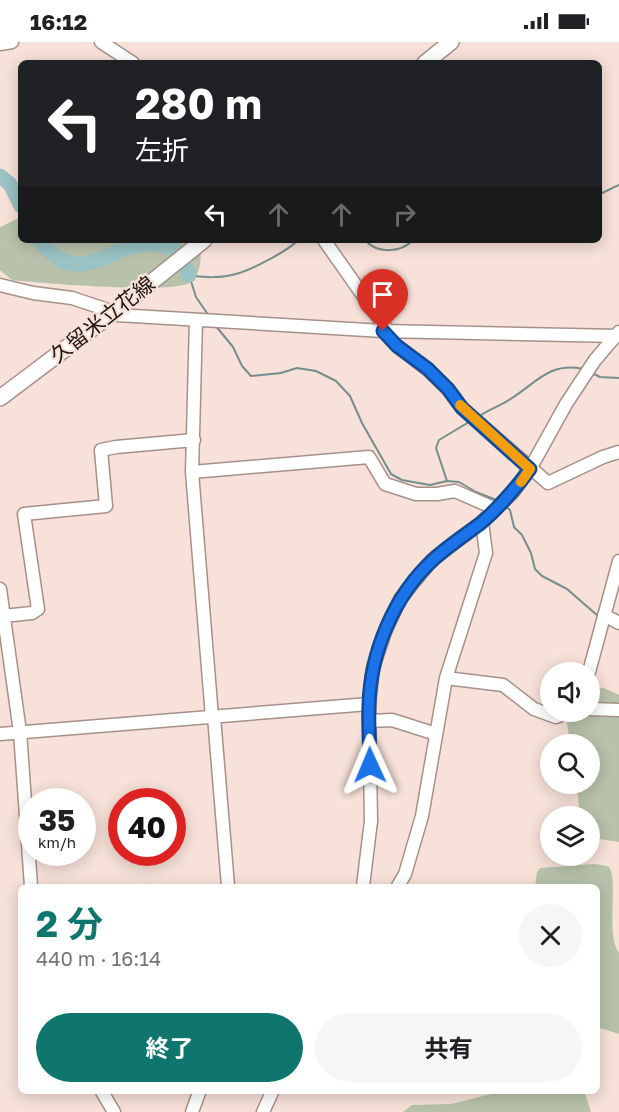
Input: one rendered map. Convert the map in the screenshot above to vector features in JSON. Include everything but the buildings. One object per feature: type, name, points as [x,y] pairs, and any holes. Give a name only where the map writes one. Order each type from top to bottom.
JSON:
[{"type":"main road","points":[[429,60],[451,42]]},
{"type":"main road","name":"久留米立花線","points":[[0,398],[200,243]]},
{"type":"street","points":[[0,44],[12,42]]},
{"type":"street","points":[[101,42],[128,60]]},
{"type":"street","points":[[326,243],[397,346],[428,369],[448,389],[462,408],[548,483],[603,457],[619,452]]},
{"type":"street","points":[[0,285],[33,293],[72,298],[117,315],[385,331],[618,335]]},
{"type":"street","points":[[196,320],[192,472],[228,884]]},
{"type":"street","points":[[363,884],[371,821],[369,704],[374,668],[385,632],[400,599],[432,560],[482,522],[500,505],[530,469],[572,395],[595,360],[618,335]]},
{"type":"street","points":[[3,616],[32,613],[38,609],[24,514],[106,506],[101,450],[194,440]]},
{"type":"street","points":[[192,472],[369,457],[385,484],[416,494],[437,495],[455,491],[500,505]]},
{"type":"street","points":[[399,884],[405,874],[422,816],[446,678],[486,553],[482,522]]},
{"type":"street","points":[[591,662],[619,561]]},
{"type":"street","points":[[0,589],[20,732],[31,884]]},
{"type":"street","points":[[604,615],[619,623]]},
{"type":"street","points":[[446,678],[502,685],[540,711]]},
{"type":"street","points":[[0,734],[369,704]]},
{"type":"street","points":[[600,709],[619,710]]},
{"type":"street","points":[[369,721],[392,720],[436,734]]},
{"type":"street","points":[[103,1094],[114,1112]]},
{"type":"street","points":[[192,1112],[199,1094]]},
{"type":"street","points":[[263,1112],[271,1094]]},
{"type":"green space","points":[[18,218],[18,243],[200,243],[199,270],[189,283],[157,288],[104,287],[12,280],[0,270],[0,227]]},
{"type":"green space","points":[[600,688],[619,695],[619,842],[600,839],[600,806],[579,806],[577,794],[600,794],[600,734],[569,734],[567,722],[600,722]]},
{"type":"green space","points":[[600,865],[609,867],[613,884],[613,934],[619,953],[619,1034],[600,1028],[600,884],[535,884],[540,868],[568,866]]},
{"type":"green space","points":[[491,1094],[585,1094],[591,1112],[403,1112],[412,1105],[451,1104]]},
{"type":"waterway","points":[[0,176],[10,184],[18,200]]},
{"type":"waterway","points":[[602,193],[619,185]]},
{"type":"waterway","points":[[42,243],[54,255],[68,263],[81,264],[93,262],[120,250],[136,246],[153,244],[164,246],[177,253],[189,275]]},
{"type":"waterway","points":[[189,275],[212,277],[236,274],[269,260],[294,243]]},
{"type":"waterway","points":[[368,243],[382,250],[396,249],[409,243]]},
{"type":"waterway","points":[[189,275],[196,297],[209,316]]},
{"type":"waterway","points":[[215,325],[233,347],[242,366],[251,376],[281,373],[297,368],[316,371],[336,381],[350,396],[362,423],[391,474],[402,480],[430,485],[447,481],[459,482],[499,501]]},
{"type":"waterway","points":[[479,416],[508,400],[544,375],[562,368],[583,369]]},
{"type":"waterway","points":[[590,372],[600,377],[619,378]]},
{"type":"waterway","points":[[447,481],[436,448],[439,440],[469,422]]},
{"type":"waterway","points":[[506,507],[510,510],[514,527],[522,535],[531,553],[535,569],[542,576],[567,589],[598,616]]},
{"type":"slow traffic","points":[[460,405],[530,469],[521,482]]},
{"type":"route","points":[[370,765],[369,704],[374,668],[385,632],[400,599],[432,560],[482,522],[513,492],[530,469],[462,408],[448,389],[428,369],[397,346],[383,331]]}]
